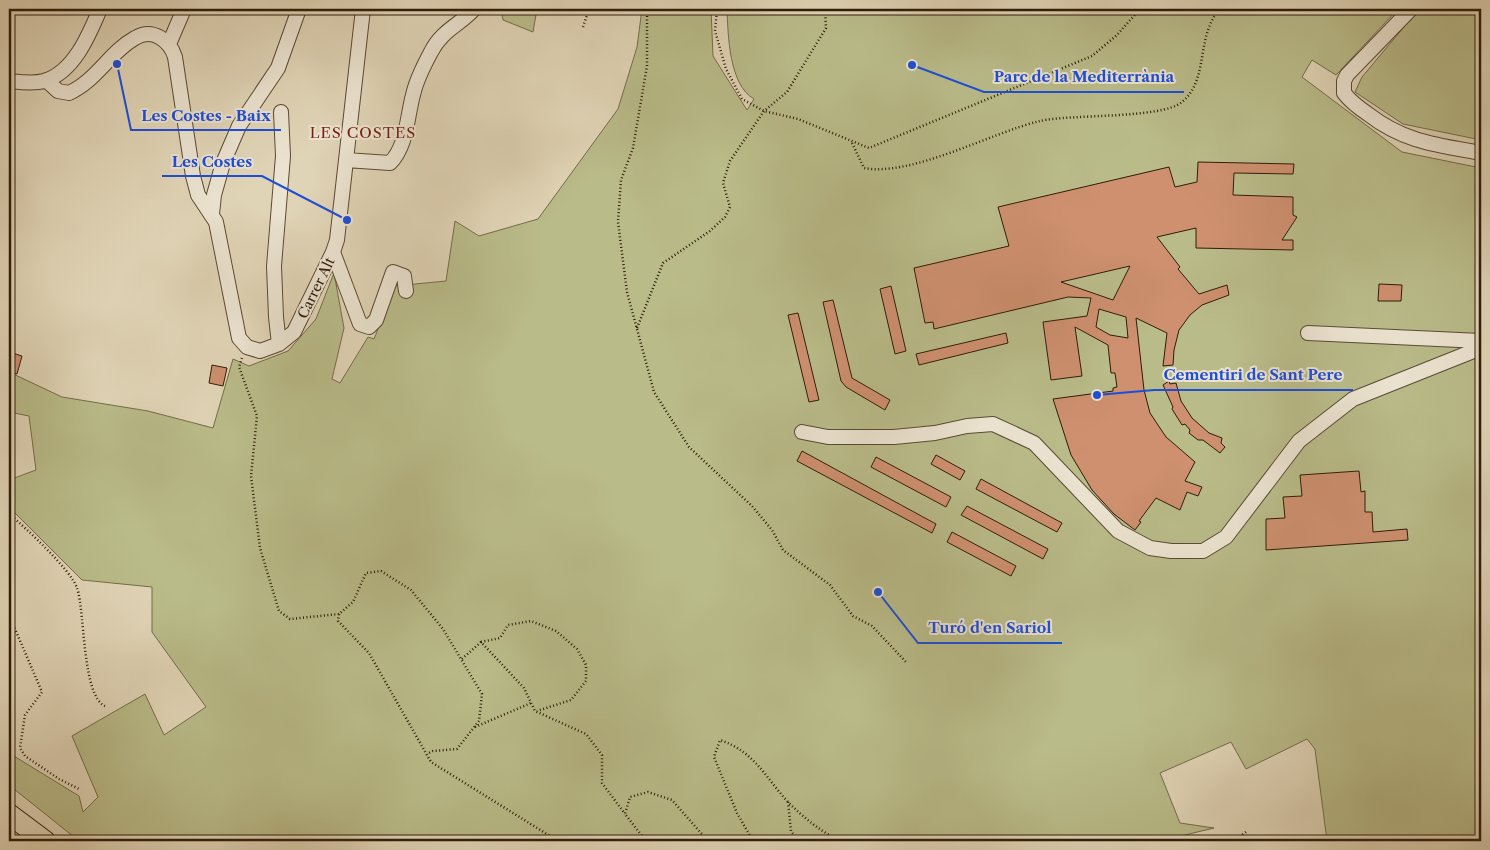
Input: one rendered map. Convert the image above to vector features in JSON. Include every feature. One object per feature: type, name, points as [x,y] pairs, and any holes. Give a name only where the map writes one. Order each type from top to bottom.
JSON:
[{"type":"highway","points":[[9,814],[45,841]]},
{"type":"street","points":[[9,81],[36,82],[46,80],[59,72],[76,56],[100,9]]},
{"type":"street","points":[[169,44],[184,9]]},
{"type":"street","points":[[193,176],[208,186],[213,185],[217,179],[239,126],[278,68],[300,9]]},
{"type":"street","name":"Carrer Alt","points":[[279,344],[294,332],[337,240],[363,9]]},
{"type":"street","points":[[346,160],[390,163],[396,157],[401,146],[413,92],[431,50],[453,25],[474,9]]},
{"type":"street","points":[[1411,9],[1348,75],[1344,81],[1344,94],[1381,124],[1404,137],[1481,153]]},
{"type":"street","points":[[46,80],[58,91],[69,93],[91,78],[135,38],[152,35],[169,44],[175,57],[193,176],[198,195],[212,214],[221,244],[227,285],[239,338],[247,347],[260,351],[279,344],[274,266],[283,156],[281,112]]},
{"type":"street","points":[[212,214],[217,179]]},
{"type":"street","points":[[333,252],[360,324],[369,328],[376,320],[393,272],[404,276],[406,291]]},
{"type":"street","points":[[1308,333],[1481,341]]},
{"type":"street","points":[[802,432],[828,437],[894,437],[993,424],[1034,443],[1118,531],[1150,548],[1171,551],[1202,551],[1226,537],[1299,441],[1353,399],[1481,348]]},
{"type":"path","points":[[583,27],[589,9]]},
{"type":"path","points":[[647,9],[648,66],[633,148],[621,180],[618,222],[627,292],[654,392],[689,447],[752,506],[772,530],[783,550],[830,585],[853,616],[872,626],[906,662]]},
{"type":"path","points":[[717,9],[715,31],[726,69],[742,99],[764,111],[798,119],[852,143],[869,148],[1092,56],[1117,35],[1140,9]]},
{"type":"path","points":[[637,329],[663,263],[710,231],[725,217],[730,207],[723,183],[730,161],[764,111],[787,92],[826,28],[825,9]]},
{"type":"path","points":[[852,143],[864,168],[875,170],[904,167],[1041,121],[1157,111],[1181,104],[1194,91],[1209,26],[1219,9]]},
{"type":"path","points":[[247,347],[239,367],[257,416],[251,476],[260,548],[279,610],[290,618],[339,614],[353,602],[366,573],[382,571],[412,590],[443,629],[482,694],[479,721],[457,748],[433,751],[427,754]]},
{"type":"path","points":[[9,514],[60,565],[77,587],[91,685],[100,704],[105,706]]},
{"type":"path","points":[[339,614],[338,621],[369,653],[431,762],[558,841]]},
{"type":"path","points":[[9,615],[42,692],[25,715],[20,748],[25,756],[59,779],[79,789]]},
{"type":"path","points":[[462,659],[481,642],[500,638],[508,625],[531,622],[556,631],[576,649],[586,665],[586,680],[571,700],[535,711]]},
{"type":"path","points":[[481,642],[524,688],[535,711],[586,734],[602,755],[602,783],[646,841]]},
{"type":"path","points":[[474,727],[531,703]]},
{"type":"path","points":[[753,841],[734,805],[714,757],[720,740],[737,746],[750,755],[787,801],[810,823],[838,840]]},
{"type":"path","points":[[625,814],[630,797],[648,792],[672,800],[708,841]]},
{"type":"path","points":[[787,801],[791,831],[798,841]]},
{"type":"path","points":[[1234,841],[1246,832]]},
{"type":"green space","points":[[501,9],[537,9],[533,32],[503,20]]},
{"type":"green space","points":[[642,9],[711,9],[713,56],[747,110],[754,99],[739,83],[735,71],[729,45],[727,9],[1398,9],[1336,75],[1312,60],[1302,77],[1402,152],[1481,168],[1481,841],[1327,841],[1315,749],[1307,739],[1246,769],[1231,742],[1160,773],[1180,823],[1214,828],[1160,841],[79,841],[9,785],[9,753],[79,796],[83,812],[98,797],[72,736],[145,694],[164,735],[206,707],[152,632],[152,587],[82,580],[13,511],[9,500],[9,480],[36,470],[29,416],[9,412],[9,372],[62,397],[148,411],[213,428],[233,359],[249,366],[288,351],[316,319],[334,273],[344,328],[332,379],[340,383],[368,337],[374,339],[395,286],[446,281],[455,221],[479,236],[538,219],[618,109],[637,47]]},
{"type":"green space","points":[[1419,9],[1481,9],[1481,140],[1403,124],[1355,92],[1362,77]]},
{"type":"building","points":[[1198,162],[1294,164],[1293,174],[1234,173],[1233,195],[1293,197],[1293,215],[1297,217],[1282,240],[1293,240],[1293,250],[1196,248],[1196,228],[1157,237],[1180,267],[1178,269],[1199,294],[1227,285],[1229,295],[1202,305],[1190,315],[1179,330],[1174,350],[1173,365],[1163,366],[1167,333],[1136,318],[1144,390],[1150,413],[1166,437],[1195,462],[1185,481],[1202,487],[1198,496],[1187,492],[1180,510],[1156,498],[1139,521],[1141,522],[1135,530],[1114,514],[1092,490],[1071,455],[1053,399],[1113,391],[1113,388],[1117,387],[1115,373],[1111,373],[1108,345],[1075,327],[1082,376],[1051,380],[1043,322],[1087,316],[1091,298],[1068,297],[934,329],[933,322],[925,323],[914,268],[1009,246],[998,207],[1169,167],[1175,187],[1197,182]],"holes":[[[1130,266],[1113,300],[1061,282]],[[1099,309],[1126,317],[1128,338],[1110,335],[1096,327]]]},
{"type":"building","points":[[1379,284],[1402,285],[1401,301],[1378,301]]},
{"type":"building","points":[[891,286],[906,351],[895,354],[880,289]]},
{"type":"building","points":[[833,300],[852,378],[890,400],[885,410],[846,387],[841,381],[823,302]]},
{"type":"building","points":[[798,313],[819,400],[809,402],[788,315]]},
{"type":"building","points":[[1006,333],[1008,343],[919,365],[916,354]]},
{"type":"building","points":[[9,352],[22,356],[17,374],[9,371]]},
{"type":"building","points":[[212,365],[227,368],[223,386],[209,383]]},
{"type":"building","points":[[1169,381],[1170,384],[1176,383],[1181,401],[1192,418],[1209,433],[1222,438],[1221,443],[1225,447],[1220,453],[1203,440],[1198,440],[1189,433],[1190,430],[1185,424],[1182,425],[1172,409],[1173,407],[1163,385]]},
{"type":"building","points":[[802,451],[936,524],[932,533],[797,461]]},
{"type":"building","points":[[936,455],[965,471],[960,480],[931,464]]},
{"type":"building","points":[[876,457],[951,497],[946,507],[871,467]]},
{"type":"building","points":[[1359,471],[1361,492],[1365,491],[1365,512],[1372,512],[1373,532],[1407,529],[1408,540],[1266,550],[1266,519],[1285,518],[1283,497],[1302,496],[1300,475]]},
{"type":"building","points":[[981,479],[1062,523],[1057,532],[976,489]]},
{"type":"building","points":[[967,506],[1048,549],[1043,559],[961,515]]},
{"type":"building","points":[[952,532],[1016,566],[1011,576],[947,542]]},
{"type":"place","name":"Les Costes - Baix","points":[[117,64]]},
{"type":"place","name":"Parc de la Mediterrània","points":[[912,65]]},
{"type":"place","name":"Les Costes","points":[[347,220]]},
{"type":"place","name":"Cementiri de Sant Pere","points":[[1097,395]]},
{"type":"place","name":"Turó d'en Sariol","points":[[878,592]]},
{"type":"district","name":"LES COSTES","points":[[363,133]]}]
